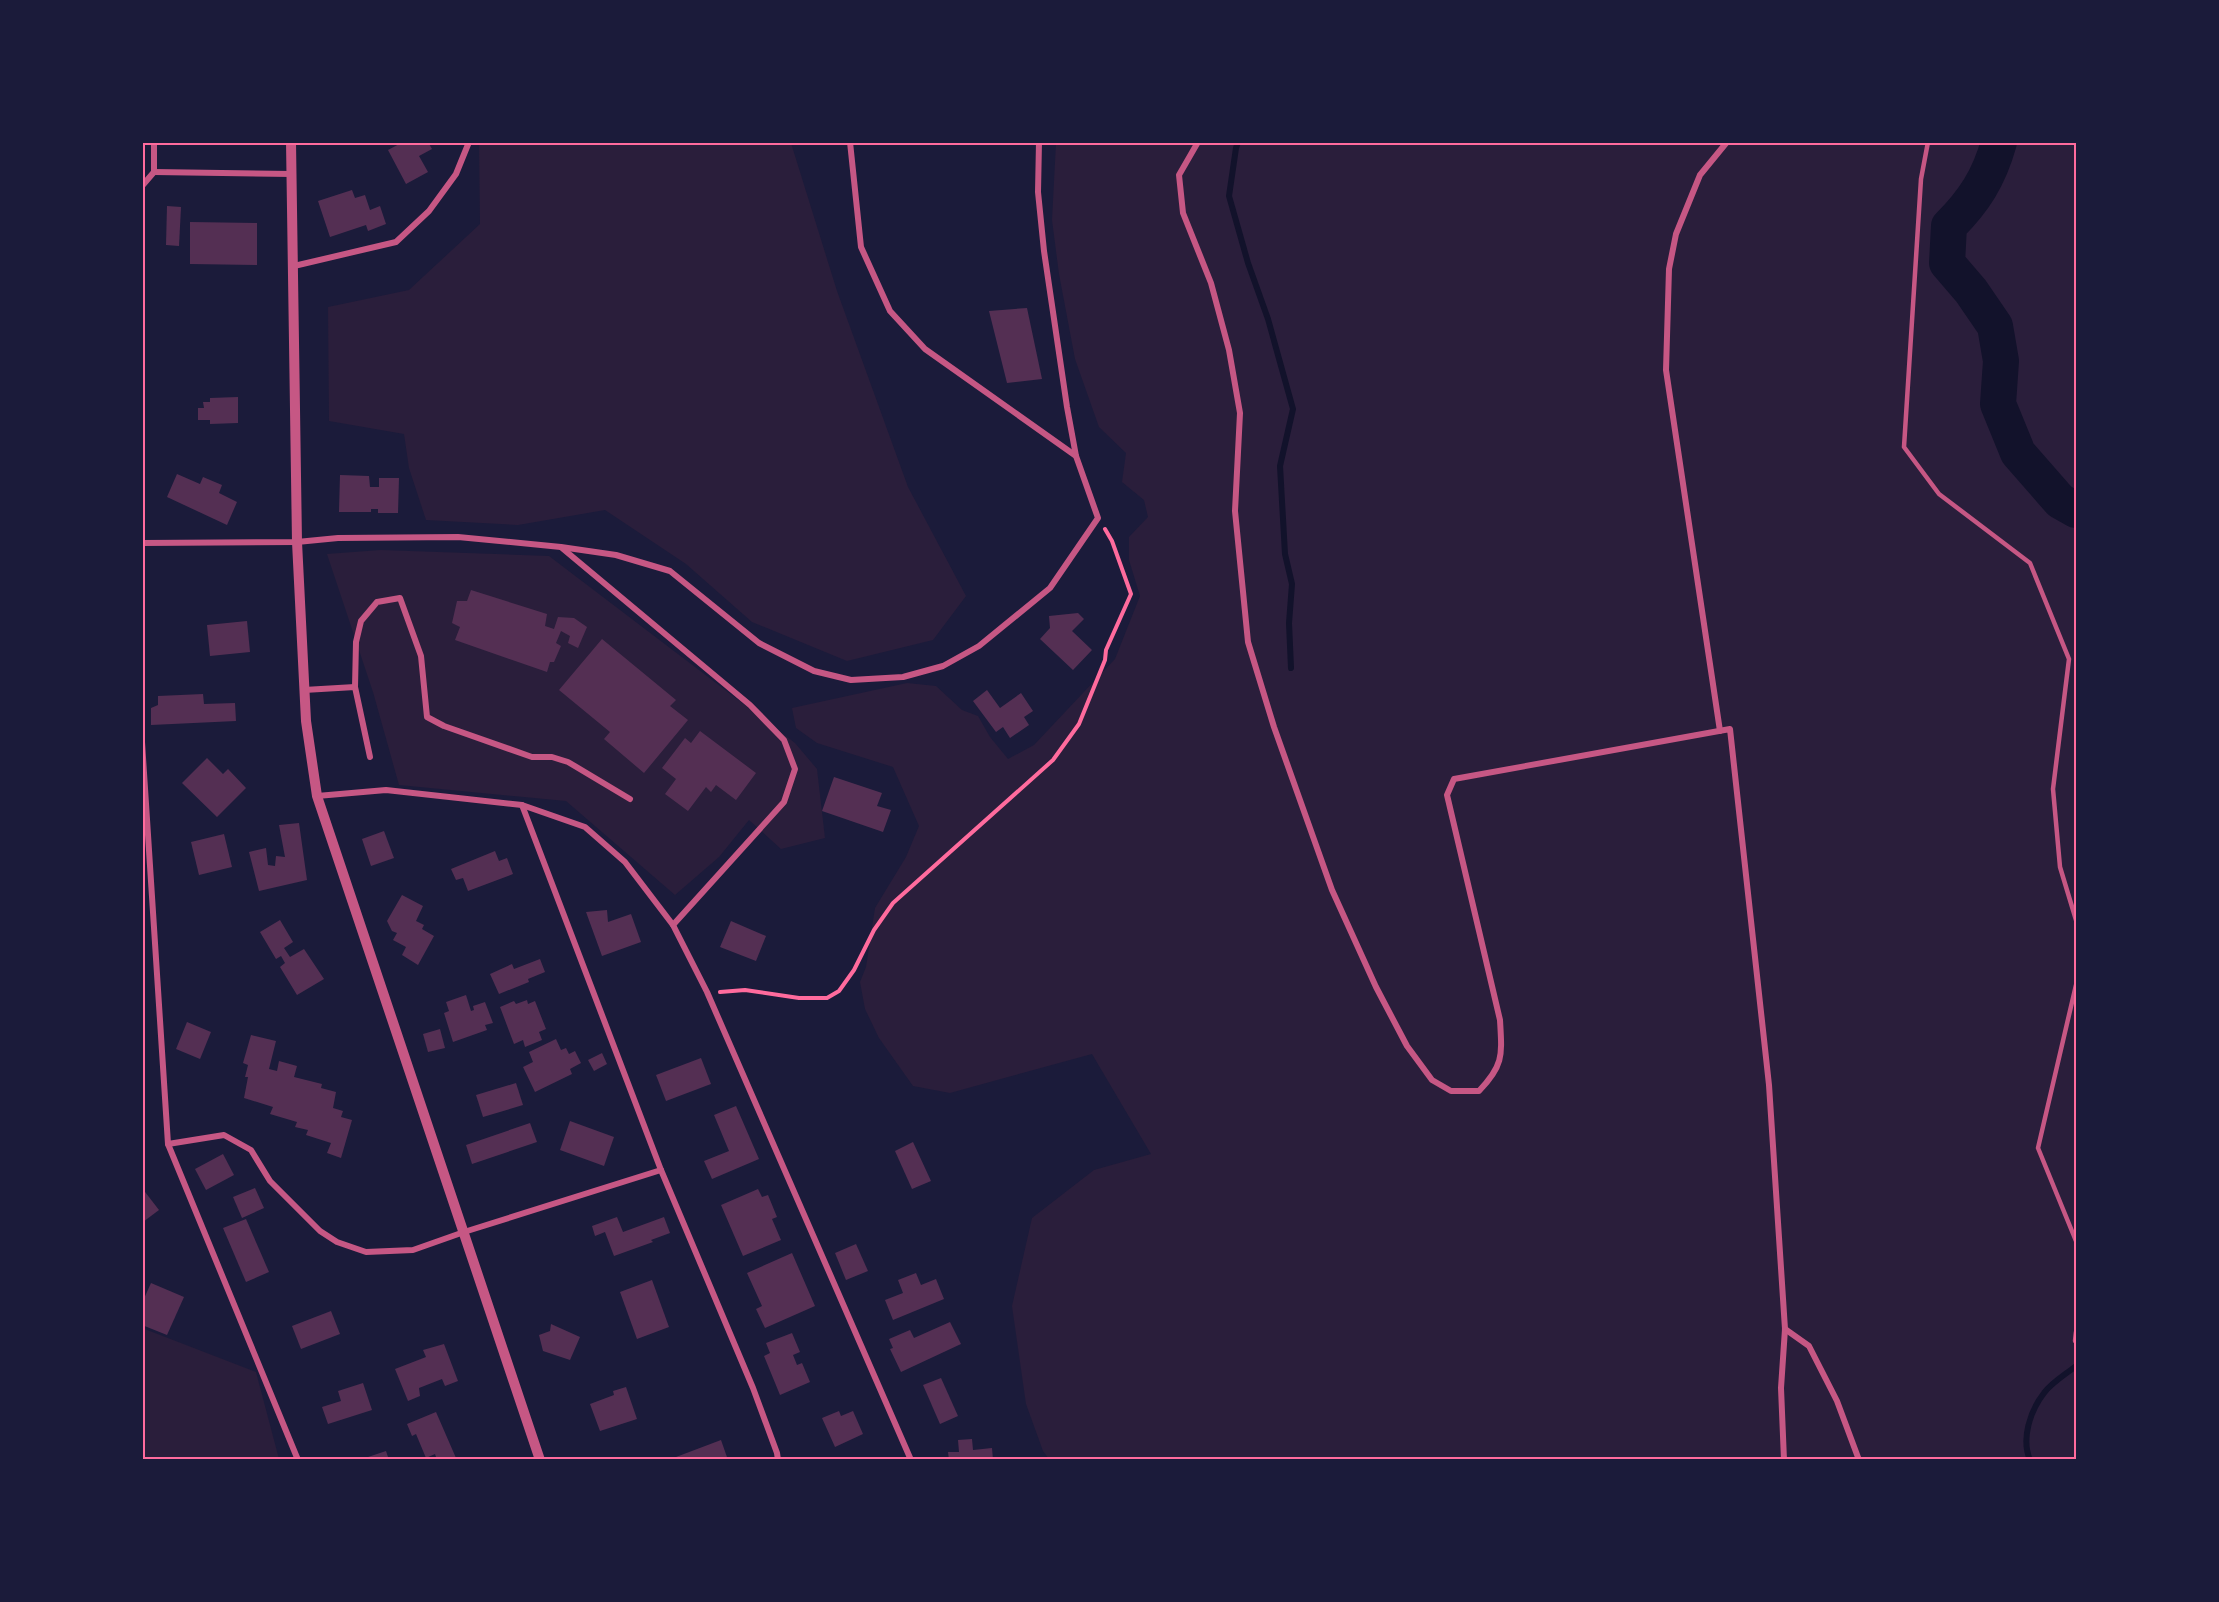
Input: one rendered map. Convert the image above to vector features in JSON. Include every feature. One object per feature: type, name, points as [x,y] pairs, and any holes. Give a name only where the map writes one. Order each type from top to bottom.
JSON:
[{"type":"street","points":[[142,186],[154,172],[154,142]]},
{"type":"street","points":[[291,142],[297,542],[306,721],[317,796],[540,1460]]},
{"type":"street","points":[[294,266],[396,242],[429,211],[456,174],[469,142]]},
{"type":"street","points":[[850,142],[861,247],[890,311],[925,349],[1076,456]]},
{"type":"street","points":[[142,543],[297,542],[338,538],[458,537],[616,555],[670,571],[759,643],[814,671],[851,680],[903,677],[943,666],[979,646],[1050,588],[1098,518],[1076,456],[1067,407],[1044,251],[1038,192],[1040,142]]},
{"type":"street","points":[[1198,142],[1179,175],[1183,213],[1211,283],[1229,350],[1240,413],[1234,512],[1248,642],[1274,727],[1332,890],[1381,997],[1407,1046],[1432,1080],[1451,1090],[1479,1091],[1495,1075],[1502,1054],[1500,1020],[1447,795],[1454,779],[1730,729],[1769,1085],[1785,1329],[1781,1388],[1784,1460]]},
{"type":"street","points":[[1720,731],[1666,370],[1666,321],[1669,269],[1676,234],[1700,175],[1727,142]]},
{"type":"street","points":[[154,172],[292,174]]},
{"type":"street","points":[[561,547],[750,705],[784,740],[795,769],[784,802],[673,925]]},
{"type":"street","points":[[370,757],[355,687],[356,642],[361,621],[377,602],[400,598],[421,656],[427,717],[444,726],[532,757],[552,757],[568,762],[630,799]]},
{"type":"street","points":[[304,690],[355,687]]},
{"type":"street","points":[[142,742],[168,1144],[298,1460]]},
{"type":"street","points":[[317,796],[386,790],[522,805],[585,827],[625,862],[673,925],[707,992],[911,1460]]},
{"type":"street","points":[[522,805],[661,1170],[753,1388],[778,1460]]},
{"type":"street","points":[[168,1144],[224,1135],[250,1150],[270,1181],[320,1231],[337,1242],[366,1252],[413,1250],[661,1170]]},
{"type":"street","points":[[1785,1329],[1809,1346],[1837,1401],[1859,1460]]},
{"type":"lane","points":[[1928,142],[1921,178],[1904,447],[1939,494],[2030,563],[2069,659],[2053,789],[2060,867],[2076,920]]},
{"type":"lane","points":[[2076,985],[2038,1149],[2076,1241]]},
{"type":"lane","points":[[2075,1341],[2076,1332]]},
{"type":"path","points":[[707,992],[745,990],[799,998],[827,998],[839,991],[854,970],[874,930],[893,903],[1053,760],[1079,724],[1105,660],[1106,650],[1131,594],[1112,541],[1098,518]]},
{"type":"shaded area","points":[[479,143],[791,143],[837,291],[908,487],[966,596],[933,640],[847,661],[752,622],[686,564],[605,510],[518,525],[426,520],[409,468],[404,434],[329,421],[328,307],[409,290],[480,224]]},
{"type":"shaded area","points":[[1056,143],[2076,143],[2076,1459],[1049,1459],[1043,1451],[1026,1404],[1012,1306],[1032,1218],[1094,1170],[1151,1154],[1092,1054],[950,1093],[913,1086],[879,1038],[865,1009],[860,982],[866,967],[875,908],[906,857],[919,826],[893,767],[817,743],[796,728],[792,708],[907,683],[936,686],[962,710],[978,716],[990,737],[1008,759],[1034,745],[1115,659],[1140,596],[1129,560],[1129,537],[1148,517],[1144,500],[1122,482],[1126,453],[1099,427],[1075,359],[1059,274],[1052,220]]},
{"type":"shaded area","points":[[381,550],[549,556],[795,743],[817,769],[825,838],[781,849],[749,820],[719,857],[675,895],[566,801],[399,785],[373,692],[327,554]]},
{"type":"shaded area","points":[[142,1328],[256,1372],[279,1459],[143,1459]]},
{"type":"building","points":[[403,142],[428,142],[432,149],[419,156],[428,172],[406,184],[388,150]]},
{"type":"building","points":[[352,190],[355,198],[365,195],[370,210],[380,206],[386,224],[368,231],[366,225],[330,237],[318,201]]},
{"type":"building","points":[[167,206],[181,207],[179,246],[166,245]]},
{"type":"building","points":[[190,222],[257,223],[257,265],[190,264]]},
{"type":"building","points":[[1027,308],[1042,379],[1007,383],[989,311]]},
{"type":"building","points":[[238,397],[238,423],[210,424],[210,420],[198,420],[198,408],[204,408],[203,402],[210,402],[210,398]]},
{"type":"building","points":[[177,474],[200,484],[203,477],[222,485],[219,493],[237,502],[227,525],[167,497]]},
{"type":"building","points":[[340,475],[369,476],[370,487],[379,487],[379,478],[399,478],[398,513],[378,513],[378,509],[371,509],[371,512],[339,512]]},
{"type":"building","points":[[471,590],[547,614],[545,626],[554,629],[558,617],[574,618],[587,627],[578,648],[568,643],[570,636],[561,631],[556,643],[561,646],[554,662],[550,662],[547,672],[455,640],[460,627],[452,623],[457,601],[467,601]]},
{"type":"building","points":[[1078,613],[1084,619],[1072,631],[1092,650],[1073,670],[1040,639],[1050,628],[1049,616]]},
{"type":"building","points":[[247,621],[250,652],[210,656],[207,625]]},
{"type":"building","points":[[602,639],[676,700],[670,706],[688,720],[644,773],[604,739],[610,732],[559,690]]},
{"type":"building","points":[[987,690],[1000,708],[1021,693],[1033,711],[1024,717],[1029,725],[1010,738],[1003,727],[996,732],[973,701]]},
{"type":"building","points":[[203,694],[204,704],[235,703],[236,721],[151,725],[151,708],[158,705],[158,696]]},
{"type":"building","points":[[700,731],[756,773],[736,800],[716,785],[711,792],[706,787],[688,811],[665,794],[676,779],[662,768],[685,738],[691,743]]},
{"type":"building","points":[[207,758],[223,774],[228,769],[246,788],[217,817],[182,783]]},
{"type":"building","points":[[834,777],[882,793],[877,806],[891,810],[883,832],[822,811]]},
{"type":"building","points":[[299,823],[307,880],[259,891],[249,852],[266,848],[268,865],[275,866],[276,856],[285,857],[279,825]]},
{"type":"building","points":[[384,831],[394,858],[371,866],[362,839]]},
{"type":"building","points":[[224,834],[232,867],[199,875],[191,842]]},
{"type":"building","points":[[495,851],[499,861],[507,858],[513,874],[468,891],[463,878],[456,880],[451,869]]},
{"type":"building","points":[[402,895],[423,906],[416,921],[424,925],[422,929],[434,936],[418,965],[402,955],[406,947],[393,940],[397,933],[392,931],[387,921]]},
{"type":"building","points":[[607,910],[608,922],[631,914],[641,942],[602,956],[586,912]]},
{"type":"building","points":[[280,920],[293,942],[284,948],[290,957],[304,949],[324,979],[297,995],[280,967],[285,963],[281,956],[276,959],[260,932]]},
{"type":"building","points":[[731,921],[766,936],[756,961],[720,947]]},
{"type":"building","points":[[540,959],[545,972],[528,979],[529,982],[499,994],[490,974],[512,964],[514,969]]},
{"type":"building","points":[[466,995],[471,1011],[474,1010],[473,1006],[485,1002],[493,1023],[485,1025],[487,1030],[453,1042],[444,1013],[449,1011],[446,1002]]},
{"type":"building","points":[[527,1000],[528,1004],[535,1001],[546,1029],[539,1032],[542,1040],[525,1047],[523,1040],[514,1044],[500,1007],[514,1001],[516,1004]]},
{"type":"building","points":[[187,1022],[211,1032],[200,1059],[176,1049]]},
{"type":"building","points":[[440,1029],[445,1048],[428,1052],[423,1034]]},
{"type":"building","points":[[251,1035],[276,1041],[269,1069],[277,1071],[279,1061],[297,1066],[294,1077],[322,1084],[321,1088],[336,1092],[333,1108],[343,1111],[341,1117],[352,1120],[341,1158],[327,1153],[331,1143],[306,1135],[308,1130],[295,1127],[297,1122],[270,1114],[273,1107],[244,1098],[248,1065],[243,1063]]},
{"type":"building","points":[[556,1039],[561,1050],[566,1048],[569,1054],[575,1051],[581,1063],[570,1069],[572,1074],[535,1092],[523,1067],[533,1062],[529,1052]]},
{"type":"building","points":[[602,1053],[607,1064],[594,1071],[588,1060]]},
{"type":"building","points":[[701,1058],[711,1084],[666,1101],[656,1075]]},
{"type":"building","points":[[516,1083],[523,1105],[483,1117],[476,1095]]},
{"type":"building","points":[[736,1106],[759,1159],[712,1179],[704,1161],[729,1151],[714,1115]]},
{"type":"building","points":[[570,1121],[614,1137],[604,1166],[560,1150]]},
{"type":"building","points":[[530,1123],[537,1142],[472,1164],[466,1145]]},
{"type":"building","points":[[913,1142],[931,1181],[912,1189],[895,1151]]},
{"type":"building","points":[[223,1154],[234,1175],[206,1190],[195,1169]]},
{"type":"building","points":[[142,1188],[159,1210],[143,1222],[142,1221]]},
{"type":"building","points":[[255,1188],[264,1208],[242,1218],[233,1197]]},
{"type":"building","points":[[758,1189],[762,1197],[768,1195],[777,1217],[772,1219],[781,1240],[743,1256],[721,1205]]},
{"type":"building","points":[[617,1217],[623,1232],[664,1217],[670,1233],[651,1240],[653,1242],[614,1256],[605,1232],[595,1236],[592,1226]]},
{"type":"building","points":[[246,1219],[269,1272],[246,1282],[223,1228]]},
{"type":"building","points":[[856,1244],[868,1271],[846,1280],[835,1253]]},
{"type":"building","points":[[792,1253],[815,1306],[765,1328],[756,1309],[762,1306],[747,1273]]},
{"type":"building","points":[[916,1273],[921,1285],[936,1279],[944,1299],[893,1320],[885,1300],[903,1293],[898,1280]]},
{"type":"building","points":[[652,1280],[669,1327],[637,1339],[620,1292]]},
{"type":"building","points":[[151,1283],[184,1297],[167,1335],[142,1325],[142,1303]]},
{"type":"building","points":[[331,1311],[340,1334],[301,1349],[292,1326]]},
{"type":"building","points":[[950,1322],[961,1344],[901,1372],[890,1349],[893,1348],[889,1339],[910,1330],[914,1338]]},
{"type":"building","points":[[551,1324],[580,1337],[570,1360],[543,1351],[539,1335],[550,1331]]},
{"type":"building","points":[[792,1333],[800,1352],[793,1355],[797,1365],[802,1363],[810,1382],[780,1395],[764,1356],[770,1353],[766,1343]]},
{"type":"building","points":[[444,1344],[458,1381],[445,1386],[442,1379],[419,1388],[420,1396],[408,1401],[395,1369],[426,1357],[423,1350]]},
{"type":"building","points":[[941,1378],[958,1416],[940,1424],[923,1385]]},
{"type":"building","points":[[363,1383],[372,1410],[328,1424],[322,1407],[341,1401],[338,1391]]},
{"type":"building","points":[[626,1387],[637,1419],[600,1431],[590,1404],[614,1395],[613,1391]]},
{"type":"building","points":[[839,1411],[841,1416],[853,1411],[863,1434],[835,1447],[822,1418]]},
{"type":"building","points":[[436,1412],[456,1458],[453,1460],[437,1460],[435,1454],[426,1458],[416,1434],[412,1436],[407,1424]]},
{"type":"building","points":[[972,1439],[973,1450],[992,1448],[993,1460],[949,1460],[948,1452],[959,1452],[958,1440]]},
{"type":"building","points":[[721,1440],[728,1460],[677,1460],[676,1457]]},
{"type":"building","points":[[386,1451],[389,1460],[362,1460],[362,1459]]},
{"type":"waterway","points":[[1238,142],[1229,196],[1248,263],[1268,319],[1293,409],[1280,466],[1285,554],[1292,584],[1289,623],[1291,668]]},
{"type":"waterway","points":[[1999,142],[1980,188],[1949,226],[1947,263],[1971,291],[1995,326],[2001,361],[1998,404],[2018,453],[2060,501],[2076,510]]},
{"type":"waterway","points":[[2030,1460],[2026,1443],[2028,1425],[2035,1408],[2047,1389],[2076,1366]]}]
